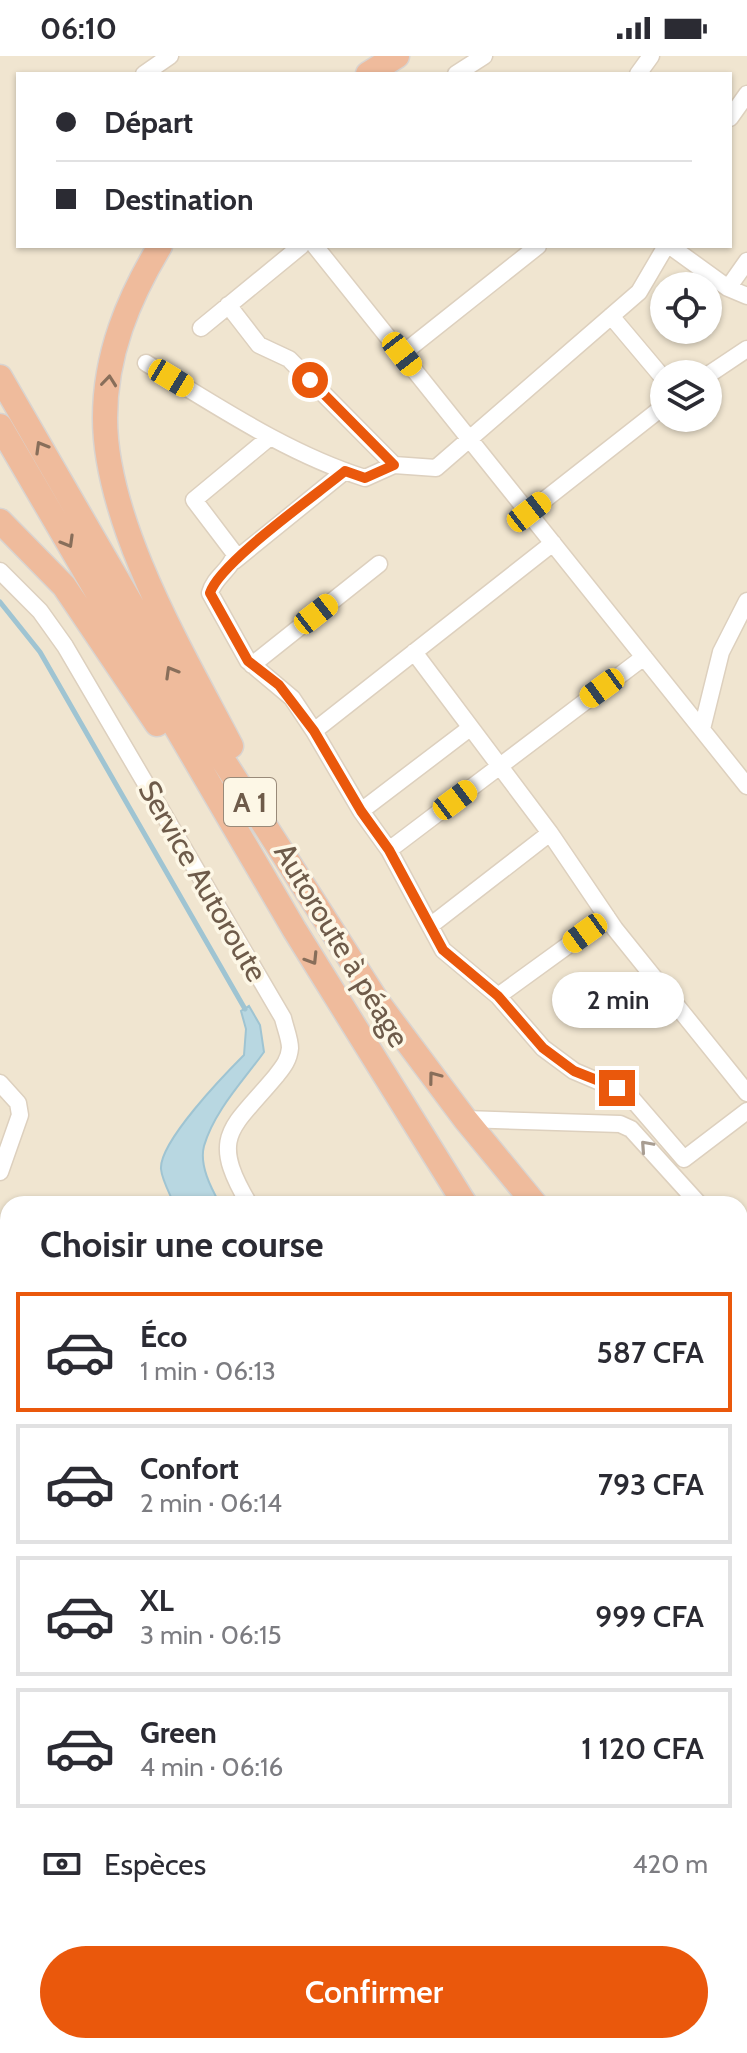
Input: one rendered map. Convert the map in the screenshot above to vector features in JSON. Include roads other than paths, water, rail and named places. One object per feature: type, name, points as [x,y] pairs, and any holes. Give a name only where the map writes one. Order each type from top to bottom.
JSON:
[{"type":"highway","points":[[371,72],[397,56]]},
{"type":"highway","points":[[159,248],[122,320],[109,370],[105,417],[116,491],[166,621],[307,889]]},
{"type":"highway","name":"A 1","points":[[0,377],[207,735],[379,1004],[465,1119],[528,1196]]},
{"type":"highway","name":"Autoroute à péage","points":[[0,426],[294,929],[460,1196]]},
{"type":"highway","points":[[0,521],[64,586],[294,929]]},
{"type":"street","points":[[147,72],[170,56]]},
{"type":"street","points":[[461,72],[479,64]]},
{"type":"street","points":[[732,115],[747,94]]},
{"type":"street","points":[[201,328],[299,248]]},
{"type":"street","points":[[317,248],[747,786]]},
{"type":"street","points":[[402,354],[535,248]]},
{"type":"street","points":[[146,363],[270,437],[345,471],[365,478],[394,465],[436,468],[639,292],[667,248]]},
{"type":"street","points":[[671,248],[728,288],[747,296]]},
{"type":"street","points":[[728,288],[747,261]]},
{"type":"street","points":[[228,305],[259,345],[289,359],[394,465]]},
{"type":"street","points":[[611,316],[650,362]]},
{"type":"street","points":[[722,366],[747,349]]},
{"type":"street","points":[[529,512],[650,417]]},
{"type":"street","points":[[234,561],[232,548],[194,500],[270,437]]},
{"type":"street","points":[[345,471],[234,561],[212,584],[210,593],[252,665],[292,698],[361,811],[389,850],[443,950],[498,996],[543,1048],[574,1071],[628,1094],[684,1159],[747,1111]]},
{"type":"street","points":[[314,731],[553,543]]},
{"type":"street","points":[[252,665],[379,564]]},
{"type":"street","name":"Service Autoroute","points":[[0,571],[40,611],[65,646],[283,1018],[290,1047],[287,1061],[244,1112],[230,1133],[227,1145],[232,1175],[244,1196]]},
{"type":"street","points":[[702,729],[711,682],[721,652],[747,601]]},
{"type":"street","points":[[414,652],[550,833],[607,917],[747,1093]]},
{"type":"street","points":[[389,850],[644,657]]},
{"type":"street","points":[[361,811],[470,728]]},
{"type":"street","points":[[430,926],[550,833]]},
{"type":"street","points":[[498,996],[607,917]]},
{"type":"street","points":[[0,1083],[18,1103],[20,1115],[0,1172]]},
{"type":"street","points":[[465,1119],[620,1124],[631,1129],[692,1196]]},
{"type":"water","points":[[249,1006],[260,1025],[264,1052],[222,1108],[204,1146],[203,1161],[216,1196],[170,1196],[161,1169],[163,1157],[181,1126],[244,1055],[246,1029],[241,1011]]},
{"type":"waterway","points":[[0,602],[40,652],[245,1009]]}]
